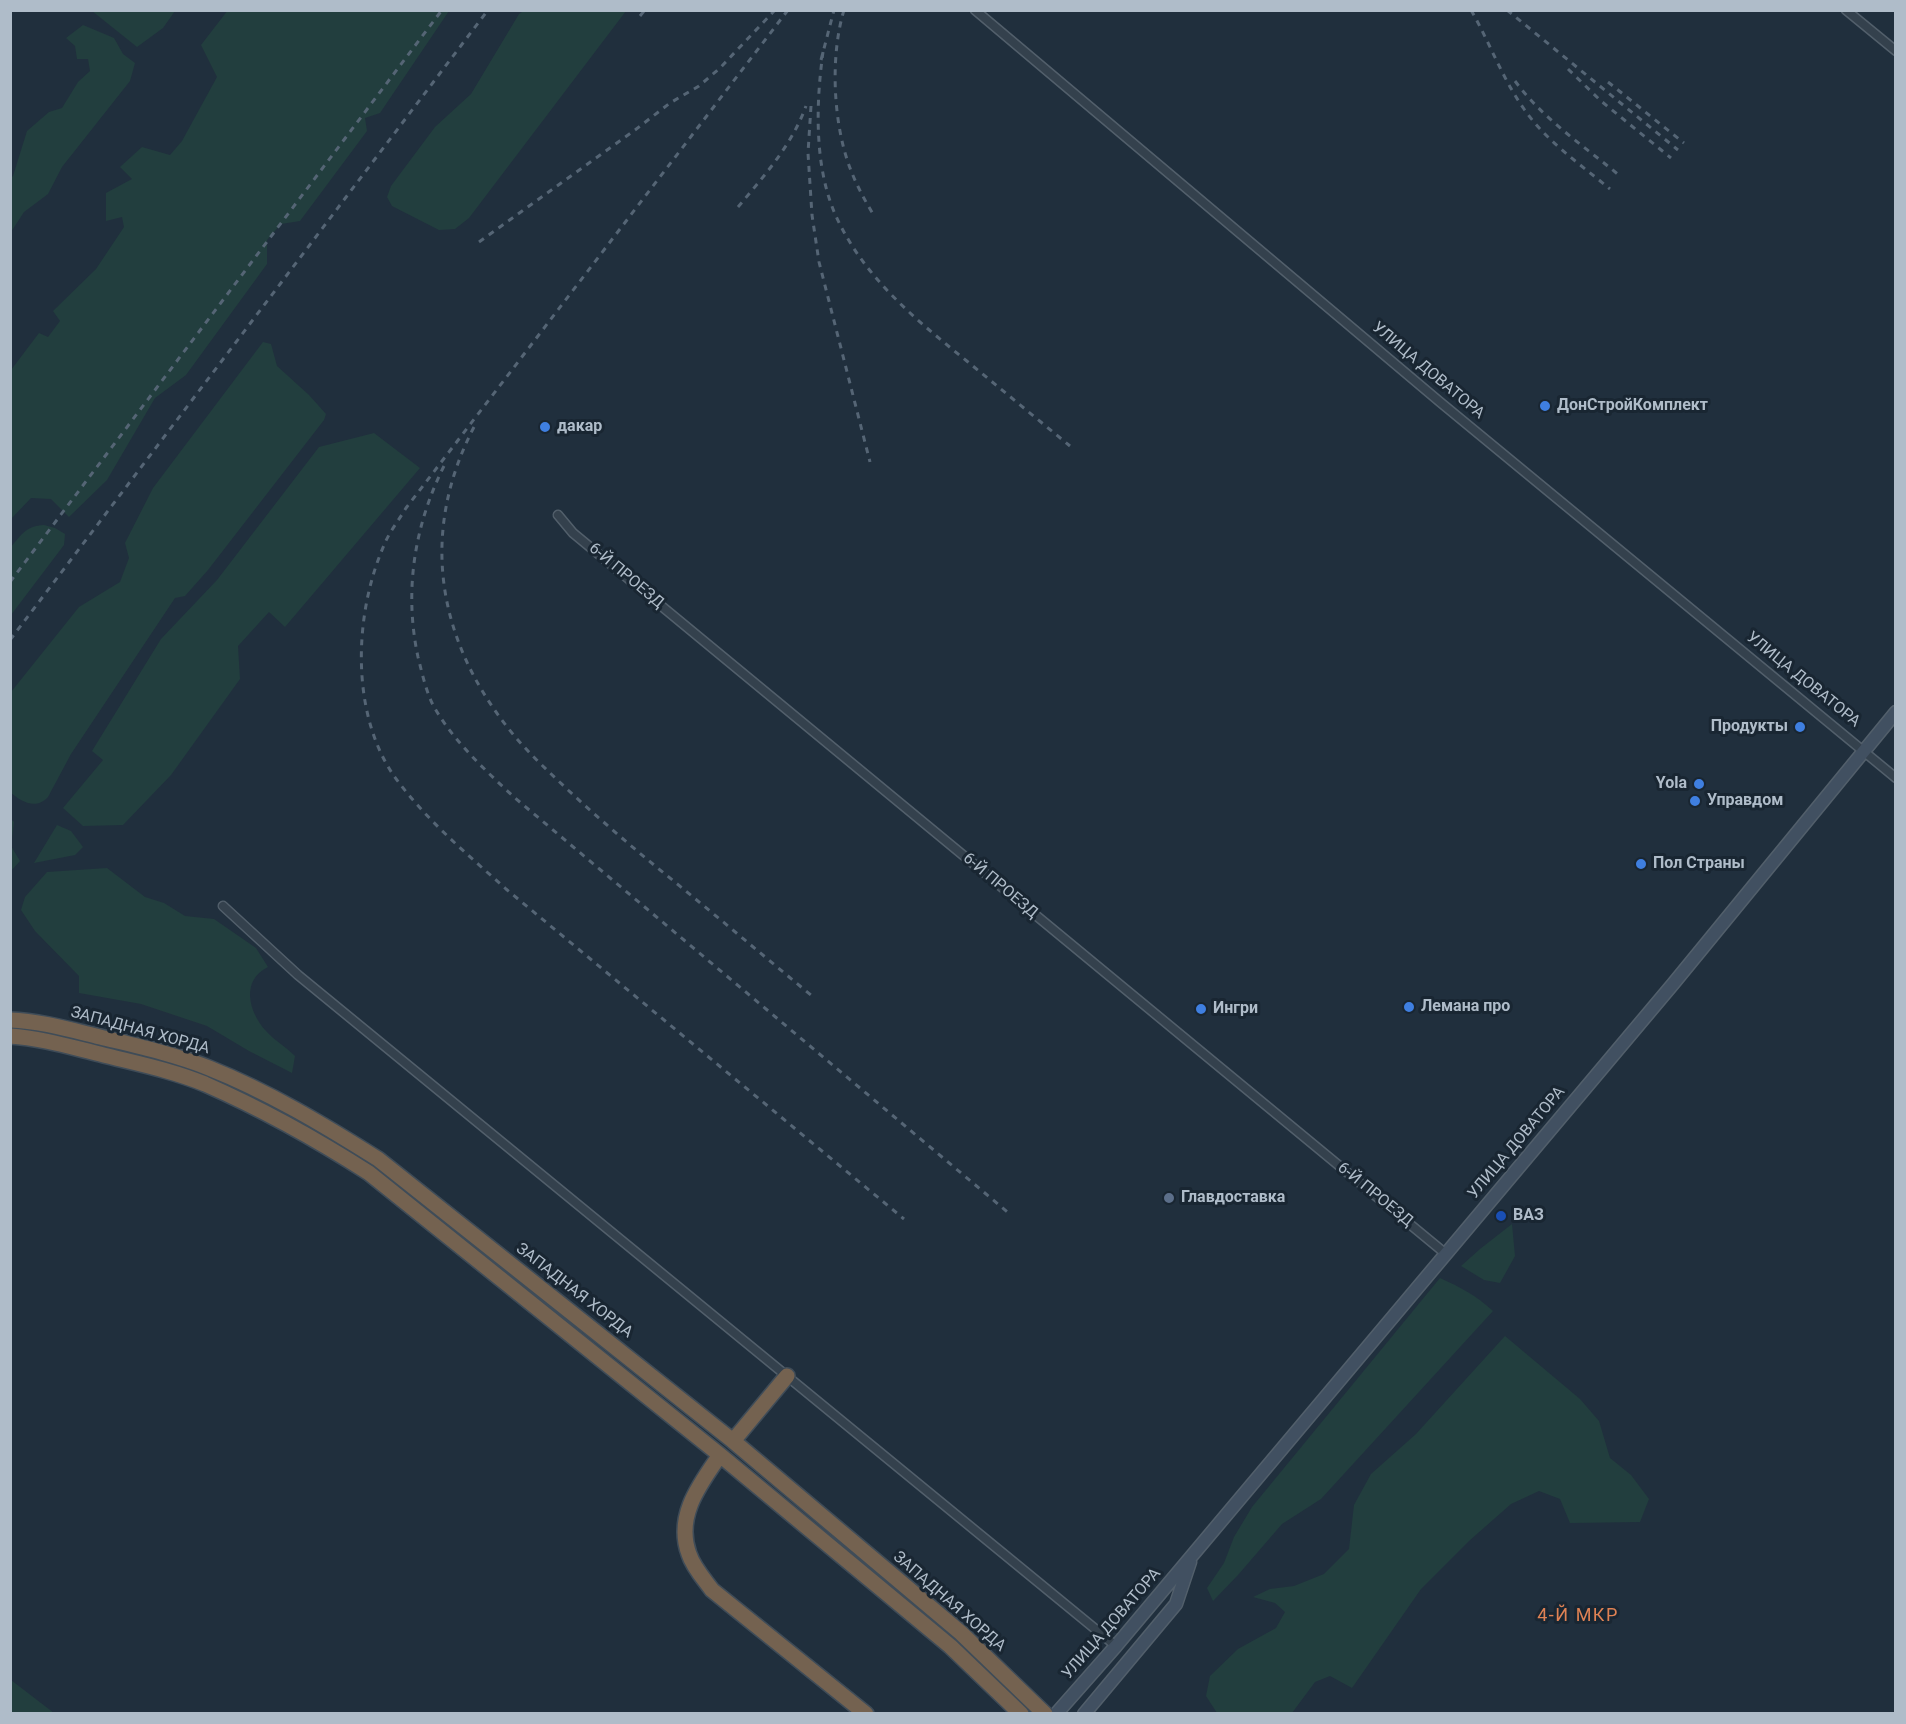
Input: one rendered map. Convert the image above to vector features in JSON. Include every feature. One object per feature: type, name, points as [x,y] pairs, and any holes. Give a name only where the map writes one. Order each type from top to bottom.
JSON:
[{"type":"highway","name":"ЗАПАДНАЯ ХОРДА","points":[[10,1020],[65,1029],[160,1052],[209,1068],[289,1106],[378,1159],[733,1441],[961,1633],[1042,1711]]},
{"type":"highway","name":"ЗАПАДНАЯ ХОРДА","points":[[10,1036],[62,1045],[156,1068],[194,1080],[325,1144],[369,1173],[720,1455],[950,1646],[1021,1713]]},
{"type":"highway","points":[[733,1441],[788,1376]]},
{"type":"highway","points":[[720,1455],[694,1493],[687,1513],[685,1535],[689,1555],[698,1571],[712,1590],[866,1713]]},
{"type":"street","name":"УЛИЦА ДОВАТОРА","points":[[975,10],[1440,402],[1864,751]]},
{"type":"street","points":[[1846,10],[1896,51]]},
{"type":"street","name":"6-Й ПРОЕЗД","points":[[558,515],[573,533],[1446,1254]]},
{"type":"street","name":"УЛИЦА ДОВАТОРА","points":[[1056,1713],[1116,1646],[1673,984],[1896,712]]},
{"type":"street","points":[[1864,751],[1896,778]]},
{"type":"street","points":[[223,906],[291,969],[1116,1646]]},
{"type":"street","name":"УЛИЦА ДОВАТОРА","points":[[1084,1713],[1176,1604],[1192,1555]]},
{"type":"green space","points":[[228,10],[449,11],[380,113],[365,118],[367,131],[300,221],[281,224],[267,240],[267,264],[186,375],[155,398],[107,480],[69,517],[51,499],[31,498],[11,519],[11,370],[39,333],[48,337],[60,321],[53,311],[96,269],[124,227],[122,217],[106,221],[106,193],[132,179],[120,167],[142,147],[170,155],[182,141],[217,77],[201,45]]},
{"type":"green space","points":[[525,10],[626,11],[469,218],[455,229],[439,230],[392,206],[387,197],[391,186],[435,127],[471,94],[519,14]]},
{"type":"green space","points":[[92,11],[175,11],[163,28],[137,47]]},
{"type":"green space","points":[[83,25],[114,38],[123,54],[135,63],[130,81],[62,167],[48,194],[24,212],[11,232],[11,178],[27,131],[49,112],[62,108],[78,82],[90,71],[88,59],[77,59],[75,46],[66,38]]},
{"type":"green space","points":[[263,342],[271,344],[277,366],[326,414],[324,420],[208,570],[185,596],[175,598],[71,754],[48,797],[34,804],[20,799],[11,793],[11,692],[79,607],[120,582],[129,558],[125,543],[153,488]]},
{"type":"green space","points":[[374,433],[420,468],[285,627],[269,612],[238,646],[240,679],[171,775],[123,825],[83,826],[63,808],[103,760],[92,751],[161,639],[217,580],[319,447]]},
{"type":"green space","points":[[44,525],[65,534],[64,545],[11,615],[11,547],[29,529]]},
{"type":"green space","points":[[10,818],[14,822],[11,846],[20,861],[11,871]]},
{"type":"green space","points":[[57,825],[71,831],[83,847],[75,855],[34,863]]},
{"type":"green space","points":[[107,868],[145,897],[164,903],[185,916],[214,919],[256,948],[268,967],[254,980],[250,996],[252,1005],[266,1031],[295,1056],[292,1073],[207,1026],[141,1004],[79,993],[79,976],[35,931],[21,910],[25,897],[47,872]]},
{"type":"green space","points":[[1512,1224],[1515,1256],[1500,1283],[1484,1280],[1461,1266],[1480,1249]]},
{"type":"green space","points":[[1440,1278],[1468,1292],[1493,1311],[1321,1499],[1282,1524],[1213,1601],[1207,1588],[1224,1563],[1234,1537],[1252,1507]]},
{"type":"green space","points":[[1505,1336],[1580,1399],[1599,1421],[1610,1458],[1631,1475],[1649,1499],[1640,1522],[1570,1523],[1560,1499],[1539,1491],[1511,1504],[1469,1541],[1421,1589],[1352,1688],[1330,1676],[1315,1682],[1292,1713],[1217,1713],[1206,1696],[1210,1676],[1238,1649],[1276,1628],[1285,1612],[1275,1603],[1253,1597],[1270,1589],[1294,1586],[1324,1574],[1349,1549],[1354,1505],[1371,1474],[1416,1434]]},
{"type":"green space","points":[[11,1680],[54,1713],[11,1713]]},
{"type":"railway","points":[[10,582],[442,10]]},
{"type":"railway","points":[[10,640],[488,10]]},
{"type":"railway","points":[[640,16],[645,10]]},
{"type":"railway","points":[[479,242],[670,103],[699,86],[720,68],[775,10]]},
{"type":"railway","points":[[788,10],[406,508],[385,543],[375,570],[367,600],[361,661],[370,722],[380,750],[406,792],[447,836],[506,889],[904,1219]]},
{"type":"railway","points":[[821,60],[834,10]]},
{"type":"railway","points":[[844,10],[835,68],[837,110],[844,150],[850,168],[873,214]]},
{"type":"railway","points":[[1471,10],[1509,85],[1533,121],[1564,152],[1610,189]]},
{"type":"railway","points":[[1507,10],[1678,150]]},
{"type":"railway","points":[[823,52],[818,113],[823,175],[835,214],[860,258],[910,313],[1070,446]]},
{"type":"railway","points":[[1568,69],[1601,101],[1671,158]]},
{"type":"railway","points":[[1515,81],[1551,120],[1620,176]]},
{"type":"railway","points":[[1608,82],[1684,143]]},
{"type":"railway","points":[[738,207],[785,147],[806,106]]},
{"type":"railway","points":[[811,106],[808,153],[812,215],[819,262],[870,462]]},
{"type":"railway","points":[[474,427],[457,466],[446,505],[442,544],[444,582],[451,620],[465,657],[484,693],[508,728],[568,790],[632,847],[812,996]]},
{"type":"railway","points":[[444,466],[425,512],[419,536],[414,560],[412,608],[418,657],[426,688],[433,705],[450,731],[492,777],[515,798],[1011,1215]]},
{"type":"place","name":"ДонСтройКомплект","points":[[1545,406]]},
{"type":"place","name":"дакар","points":[[545,427]]},
{"type":"place","name":"Продукты","points":[[1800,727]]},
{"type":"place","name":"Yola","points":[[1699,784]]},
{"type":"place","name":"Управдом","points":[[1695,801]]},
{"type":"place","name":"Пол Страны","points":[[1641,864]]},
{"type":"place","name":"Лемана про","points":[[1409,1007]]},
{"type":"place","name":"Ингри","points":[[1201,1009]]},
{"type":"place","name":"Главдоставка","points":[[1169,1198]]},
{"type":"place","name":"ВАЗ","points":[[1501,1216]]},
{"type":"district","name":"4-Й МКР","points":[[1578,1616]]}]
